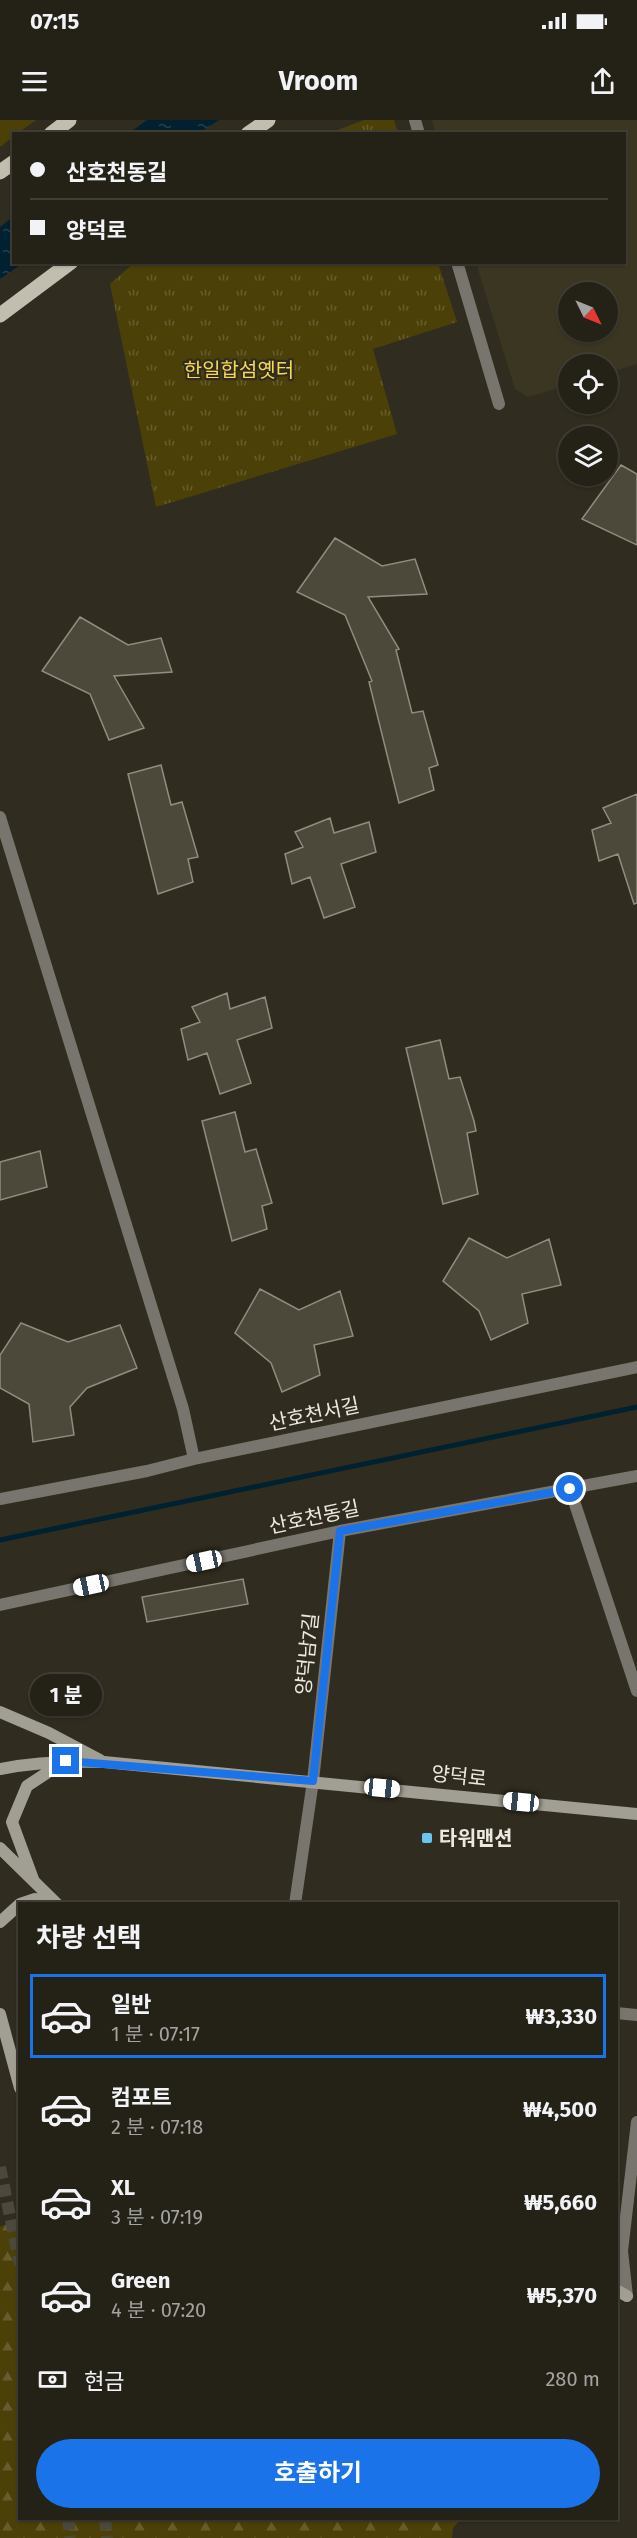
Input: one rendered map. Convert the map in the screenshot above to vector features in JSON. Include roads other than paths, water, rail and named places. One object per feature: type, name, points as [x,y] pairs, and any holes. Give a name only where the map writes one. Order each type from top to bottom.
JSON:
[{"type":"main road","points":[[54,132],[69,120]]},
{"type":"main road","points":[[251,132],[268,120]]},
{"type":"main road","points":[[0,315],[67,264]]},
{"type":"main road","points":[[0,1712],[49,1732],[104,1762]]},
{"type":"main road","points":[[33,1880],[12,1822],[27,1786],[66,1761]]},
{"type":"main road","name":"양덕로","points":[[0,1769],[27,1763],[104,1762],[637,1814]]},
{"type":"main road","points":[[0,1848],[55,1902]]},
{"type":"main road","points":[[26,1902],[35,1899],[43,1902]]},
{"type":"main road","points":[[0,1922],[18,1906]]},
{"type":"main road","points":[[0,2014],[18,2081]]},
{"type":"street","points":[[458,264],[499,404]]},
{"type":"street","points":[[0,816],[183,1409],[194,1459]]},
{"type":"street","name":"산호천서길","points":[[0,1499],[147,1471],[194,1459],[637,1367]]},
{"type":"street","name":"산호천동길","points":[[0,1605],[340,1531],[637,1476]]},
{"type":"street","points":[[570,1489],[637,1691]]},
{"type":"street","name":"양덕남7길","points":[[313,1781],[340,1531]]},
{"type":"street","points":[[295,1902],[313,1781]]},
{"type":"street","points":[[618,2013],[637,2015]]},
{"type":"street","points":[[627,2296],[622,2251],[637,2122]]},
{"type":"water","points":[[147,120],[219,120],[201,132],[130,132]]},
{"type":"water","points":[[12,218],[12,264],[22,264],[0,279],[0,227]]},
{"type":"waterway","points":[[0,1540],[637,1407]]},
{"type":"tunnel","points":[[0,2167],[18,2255]]},
{"type":"tunnel","points":[[68,2520],[70,2538]]},
{"type":"tunnel","points":[[105,2520],[107,2538]]},
{"type":"place","name":"타워맨션","points":[[427,1838]]},
{"type":"park label","name":"한일합섬옛터","points":[[239,370]]}]
